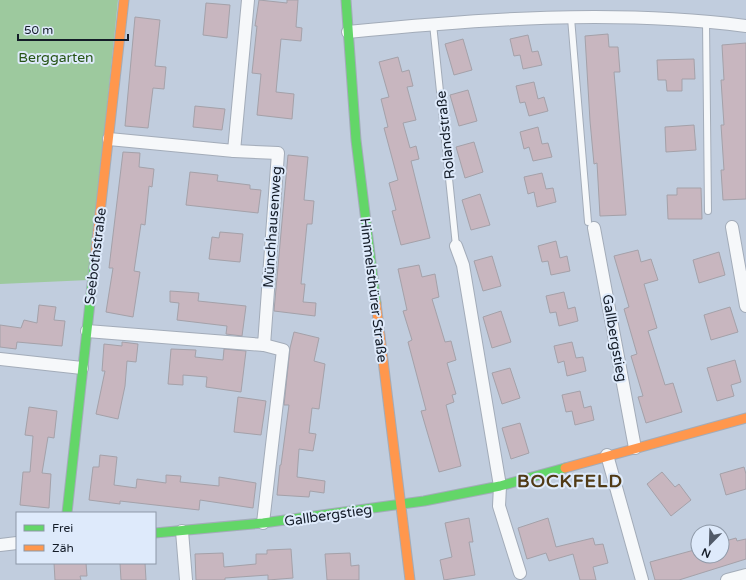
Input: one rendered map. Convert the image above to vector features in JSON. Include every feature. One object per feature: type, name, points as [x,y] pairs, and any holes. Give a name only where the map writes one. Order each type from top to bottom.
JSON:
[{"type":"street","name":"Seebothstraße","points":[[67,512],[124,0]]},
{"type":"street","points":[[234,151],[248,0]]},
{"type":"street","name":"Himmelsthürer Straße","points":[[346,0],[357,148],[410,580]]},
{"type":"street","points":[[348,32],[500,19],[571,18],[706,20],[746,26]]},
{"type":"street","name":"Münchhausenweg","points":[[109,139],[234,151],[278,153],[264,345]]},
{"type":"street","name":"Gallbergstieg","points":[[591,225],[635,448]]},
{"type":"street","points":[[732,227],[746,306]]},
{"type":"street","points":[[456,246],[464,265],[500,486],[499,506],[520,573]]},
{"type":"street","points":[[87,331],[264,345],[282,350],[263,523]]},
{"type":"street","points":[[0,359],[82,368]]},
{"type":"street","name":"Gallbergstieg","points":[[156,533],[263,523],[400,504],[500,486],[635,448],[745,421]]},
{"type":"street","points":[[607,456],[642,580]]},
{"type":"street","points":[[182,531],[186,580]]},
{"type":"street","points":[[0,545],[16,543]]},
{"type":"street","points":[[727,580],[746,575]]},
{"type":"lane","points":[[571,18],[591,225]]},
{"type":"lane","points":[[706,20],[708,211]]},
{"type":"lane","name":"Rolandstraße","points":[[433,24],[456,246]]},
{"type":"green space","name":"Berggarten","points":[[0,0],[118,0],[89,280],[0,284]]},
{"type":"building","points":[[259,0],[287,3],[287,0],[298,0],[296,27],[302,28],[301,41],[281,39],[276,92],[294,94],[292,119],[257,115],[261,74],[252,73],[257,26],[255,26]]},
{"type":"building","points":[[206,3],[230,5],[227,38],[203,35]]},
{"type":"building","points":[[135,17],[160,20],[155,66],[166,67],[164,89],[153,88],[148,128],[125,126]]},
{"type":"building","points":[[608,34],[609,47],[618,47],[620,72],[614,72],[626,215],[600,216],[597,163],[594,164],[590,121],[585,36]]},
{"type":"building","points":[[528,35],[532,52],[538,51],[542,65],[523,69],[520,55],[514,56],[510,39]]},
{"type":"building","points":[[463,39],[472,70],[454,75],[445,44]]},
{"type":"building","points":[[746,43],[746,199],[723,200],[721,170],[724,170],[721,125],[724,125],[721,80],[724,80],[722,45]]},
{"type":"building","points":[[398,57],[402,72],[409,70],[413,86],[407,87],[416,120],[403,123],[410,148],[416,146],[419,159],[411,161],[430,238],[401,245],[392,211],[396,210],[389,183],[398,180],[384,128],[388,127],[381,99],[389,97],[379,62]]},
{"type":"building","points":[[694,59],[695,79],[682,79],[682,91],[667,91],[666,80],[658,80],[657,60]]},
{"type":"building","points":[[534,82],[538,99],[544,97],[548,111],[529,116],[525,102],[520,103],[516,86]]},
{"type":"building","points":[[468,90],[477,121],[459,126],[450,95]]},
{"type":"building","points":[[195,106],[225,109],[222,130],[193,127]]},
{"type":"building","points":[[694,125],[696,150],[666,152],[665,127]]},
{"type":"building","points":[[538,127],[542,144],[548,143],[552,157],[533,161],[529,147],[524,149],[520,132]]},
{"type":"building","points":[[474,142],[483,172],[465,178],[456,147]]},
{"type":"building","points":[[123,152],[140,153],[139,167],[154,169],[152,187],[149,186],[145,225],[141,224],[134,271],[140,272],[133,317],[106,312],[113,268],[109,268]]},
{"type":"building","points":[[288,155],[308,157],[304,200],[314,201],[312,224],[307,224],[301,284],[305,284],[303,302],[316,303],[315,316],[274,311]]},
{"type":"building","points":[[190,172],[218,175],[217,181],[250,185],[250,189],[261,190],[258,213],[186,205]]},
{"type":"building","points":[[542,173],[546,189],[553,188],[556,202],[537,207],[534,192],[528,194],[524,177]]},
{"type":"building","points":[[677,188],[701,188],[702,219],[668,219],[667,195],[677,195]]},
{"type":"building","points":[[480,194],[490,225],[471,230],[462,200]]},
{"type":"building","points":[[220,232],[243,234],[240,262],[209,259],[212,237],[219,238]]},
{"type":"building","points":[[556,241],[560,258],[567,256],[570,271],[551,275],[548,261],[542,262],[538,246]]},
{"type":"building","points":[[638,250],[641,262],[651,259],[658,280],[644,284],[657,328],[648,331],[665,385],[673,383],[682,412],[646,423],[638,397],[643,396],[631,356],[637,354],[624,309],[629,307],[614,256]]},
{"type":"building","points":[[719,252],[725,275],[699,283],[693,260]]},
{"type":"building","points":[[492,256],[501,286],[483,291],[474,261]]},
{"type":"building","points":[[419,265],[422,277],[435,274],[439,297],[432,299],[445,342],[451,341],[456,360],[447,363],[456,394],[452,395],[454,402],[446,405],[461,466],[439,472],[421,411],[426,410],[408,342],[412,340],[403,311],[407,310],[398,269]]},
{"type":"building","points":[[170,291],[199,293],[198,301],[246,306],[242,336],[226,334],[227,326],[177,320],[179,303],[170,302]]},
{"type":"building","points":[[564,292],[568,309],[575,307],[578,321],[559,326],[556,312],[550,313],[546,296]]},
{"type":"building","points":[[39,305],[56,307],[54,320],[65,321],[62,346],[17,342],[16,349],[0,347],[0,325],[21,328],[24,320],[37,323]]},
{"type":"building","points":[[730,307],[738,332],[711,340],[704,315]]},
{"type":"building","points":[[501,311],[511,342],[492,348],[483,317]]},
{"type":"building","points":[[294,332],[319,338],[314,361],[325,364],[319,409],[312,408],[309,433],[316,434],[313,451],[299,449],[297,477],[325,481],[324,493],[310,491],[309,497],[277,495],[289,405],[284,405],[290,348]]},
{"type":"building","points":[[122,342],[138,344],[136,362],[127,361],[125,386],[118,419],[96,414],[105,371],[102,371],[104,344],[122,346]]},
{"type":"building","points":[[572,342],[576,358],[583,357],[586,371],[567,376],[564,361],[558,363],[554,346]]},
{"type":"building","points":[[171,349],[196,350],[195,357],[223,360],[224,349],[246,351],[241,392],[206,387],[207,377],[183,375],[183,385],[168,384]]},
{"type":"building","points":[[735,360],[741,382],[731,385],[734,396],[717,401],[707,368]]},
{"type":"building","points":[[510,368],[520,398],[502,404],[492,373]]},
{"type":"building","points":[[580,391],[584,408],[591,406],[594,420],[575,425],[572,411],[566,412],[562,395]]},
{"type":"building","points":[[238,397],[266,401],[261,435],[234,432]]},
{"type":"building","points":[[29,407],[57,411],[54,438],[48,437],[42,473],[51,474],[49,508],[20,505],[23,472],[30,472],[33,436],[25,435]]},
{"type":"building","points":[[520,423],[529,453],[511,459],[502,428]]},
{"type":"building","points":[[100,455],[117,457],[114,485],[136,488],[137,479],[166,483],[166,475],[181,476],[180,482],[219,486],[219,477],[256,483],[253,508],[200,500],[199,510],[120,501],[120,504],[89,500],[93,467],[99,467]]},
{"type":"building","points":[[744,467],[746,474],[746,489],[726,495],[720,474]]},
{"type":"building","points":[[662,472],[675,487],[679,484],[691,500],[671,516],[647,484]]},
{"type":"building","points":[[469,518],[473,542],[469,542],[475,575],[444,580],[440,560],[452,557],[445,523]]},
{"type":"building","points":[[548,518],[556,547],[593,538],[595,545],[603,544],[608,563],[593,567],[596,580],[580,580],[573,554],[549,561],[546,553],[527,559],[518,528]]},
{"type":"building","points":[[736,538],[737,541],[746,539],[746,559],[679,580],[655,580],[650,562],[690,551],[690,564],[730,564],[730,540]]},
{"type":"building","points":[[291,549],[293,578],[268,580],[268,575],[225,578],[225,580],[196,580],[195,554],[223,553],[224,567],[256,564],[256,554],[267,554],[267,550]]},
{"type":"building","points":[[350,553],[351,566],[359,565],[359,580],[327,580],[325,554]]},
{"type":"building","points":[[54,564],[86,564],[87,576],[80,576],[81,580],[55,580]]},
{"type":"building","points":[[120,564],[145,564],[146,580],[121,580]]},
{"type":"traffic: fast","points":[[346,0],[356,140],[376,303]]},
{"type":"traffic: fast","points":[[67,512],[95,257]]},
{"type":"traffic: fast","points":[[156,533],[263,523],[424,501],[500,486],[565,468]]},
{"type":"traffic: slow","points":[[95,257],[124,0]]},
{"type":"traffic: slow","points":[[376,303],[410,580]]},
{"type":"traffic: slow","points":[[565,468],[746,418]]},
{"type":"district","name":"BOCKFELD","points":[[570,481]]}]
